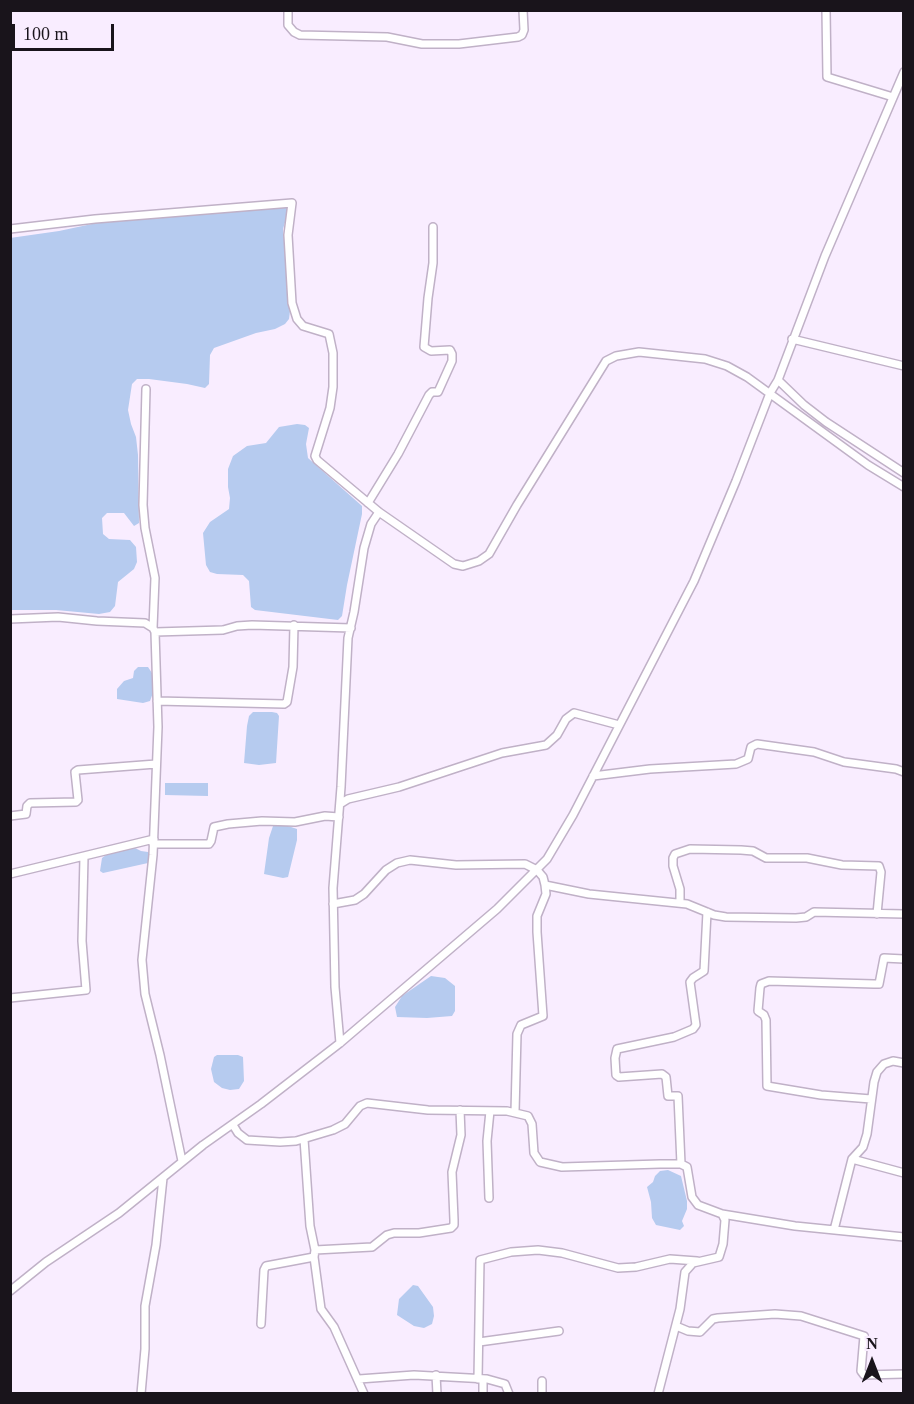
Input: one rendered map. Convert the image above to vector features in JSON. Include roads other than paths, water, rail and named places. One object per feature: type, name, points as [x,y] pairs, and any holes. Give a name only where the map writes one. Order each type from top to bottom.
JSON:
[{"type":"street","points":[[288,10],[288,25],[300,35],[387,38],[422,44],[459,44],[518,37],[524,30],[522,10]]},
{"type":"street","points":[[826,10],[827,77],[893,97]]},
{"type":"street","points":[[10,1291],[46,1262],[120,1213],[182,1161],[340,1043],[497,909],[547,859],[562,835],[694,581],[770,393],[778,380],[825,256],[903,72]]},
{"type":"street","points":[[10,230],[105,219],[292,203],[288,235],[292,303],[297,319],[303,326],[329,334],[333,353],[333,387],[330,408],[316,452],[316,460],[368,503],[454,564],[463,566],[489,554],[522,496],[606,361],[616,356],[639,352],[705,359],[727,366],[770,393],[859,459],[903,487]]},
{"type":"street","points":[[368,503],[407,439],[429,395],[432,392],[438,392],[452,361],[450,350],[431,351],[424,347],[433,263],[433,227]]},
{"type":"street","points":[[792,339],[903,366]]},
{"type":"street","points":[[778,380],[826,422],[903,473]]},
{"type":"street","points":[[146,388],[142,505],[155,578],[154,630],[158,727],[154,842],[142,966],[145,994],[182,1161]]},
{"type":"street","points":[[340,1043],[334,976],[333,904],[348,638],[365,541],[371,524],[380,512]]},
{"type":"street","points":[[10,619],[58,617],[145,623],[154,630],[223,630],[241,625],[351,628]]},
{"type":"street","points":[[157,701],[284,704],[287,702],[293,667],[294,625]]},
{"type":"street","points":[[340,804],[348,799],[399,787],[502,753],[546,745],[558,735],[567,719],[574,713],[619,725]]},
{"type":"street","points":[[593,776],[650,769],[736,764],[748,759],[753,745],[765,744],[814,752],[857,765],[896,769],[903,772]]},
{"type":"street","points":[[10,816],[26,814],[30,803],[76,802],[78,800],[75,772],[78,770],[156,764]]},
{"type":"street","points":[[10,874],[154,842],[209,844],[214,827],[228,824],[262,821],[295,822],[325,816],[339,817]]},
{"type":"street","points":[[680,903],[680,889],[673,866],[675,854],[690,849],[741,850],[753,851],[766,858],[807,858],[842,865],[879,866],[881,872],[877,914]]},
{"type":"street","points":[[10,998],[86,990],[82,941],[84,857]]},
{"type":"street","points":[[333,904],[355,900],[387,870],[404,861],[423,860],[456,865],[525,864],[537,870],[543,877],[546,894],[537,916],[543,1016],[520,1025],[517,1034],[515,1112]]},
{"type":"street","points":[[545,885],[583,893],[680,903],[726,917],[796,918],[806,917],[814,912],[903,914]]},
{"type":"street","points":[[681,1164],[678,1096],[668,1096],[666,1077],[662,1074],[619,1077],[616,1075],[615,1058],[617,1049],[674,1037],[693,1029],[696,1025],[690,981],[704,971],[707,912]]},
{"type":"street","points":[[871,1099],[821,1095],[767,1086],[766,1020],[758,1011],[760,988],[761,984],[769,981],[879,984],[884,958],[903,959]]},
{"type":"street","points":[[834,1230],[852,1159],[862,1147],[867,1134],[877,1072],[884,1064],[893,1061],[903,1063]]},
{"type":"street","points":[[233,1125],[238,1133],[247,1140],[280,1142],[304,1139],[333,1130],[345,1124],[360,1106],[367,1103],[428,1110],[515,1112],[528,1116],[532,1124],[534,1153],[540,1162],[545,1164],[581,1167],[620,1164],[681,1164],[687,1167],[692,1197],[698,1205],[722,1214],[903,1237]]},
{"type":"street","points":[[261,1324],[266,1266],[315,1253],[372,1247],[387,1235],[394,1233],[419,1233],[451,1228],[454,1225],[452,1172],[461,1135],[460,1110]]},
{"type":"street","points":[[489,1198],[487,1141],[490,1111]]},
{"type":"street","points":[[304,1139],[310,1226],[321,1309],[334,1327],[364,1394]]},
{"type":"street","points":[[852,1159],[903,1173]]},
{"type":"street","points":[[141,1394],[145,1349],[145,1306],[156,1245],[163,1178]]},
{"type":"street","points":[[483,1394],[479,1342],[480,1260],[524,1251],[551,1251],[609,1267],[627,1269],[670,1259],[714,1260],[722,1252],[725,1220],[722,1214]]},
{"type":"street","points":[[658,1394],[681,1309],[685,1272],[693,1263],[700,1261]]},
{"type":"street","points":[[676,1326],[688,1331],[700,1332],[713,1319],[718,1318],[775,1314],[801,1316],[864,1336],[861,1371],[864,1374],[903,1374]]},
{"type":"street","points":[[479,1342],[559,1331]]},
{"type":"street","points":[[358,1379],[400,1375],[481,1379],[505,1384],[509,1394]]},
{"type":"street","points":[[436,1375],[437,1394]]},
{"type":"street","points":[[542,1381],[542,1394]]},
{"type":"water","points":[[290,206],[283,229],[290,311],[289,319],[285,324],[214,348],[210,355],[209,384],[205,388],[149,379],[137,379],[132,384],[128,410],[136,437],[138,455],[139,523],[134,526],[124,513],[107,513],[102,518],[103,534],[109,539],[130,540],[136,547],[137,562],[134,569],[118,582],[115,606],[110,612],[99,614],[56,610],[11,610],[10,238],[106,221]]},
{"type":"water","points":[[297,424],[309,428],[306,444],[308,458],[362,506],[342,616],[338,620],[255,610],[251,607],[249,581],[243,575],[217,574],[210,572],[206,565],[203,533],[210,522],[229,509],[228,469],[233,456],[247,446],[266,443],[279,427]]},
{"type":"water","points":[[138,667],[148,667],[154,676],[154,690],[150,701],[143,703],[117,699],[117,689],[124,681],[133,678],[134,671]]},
{"type":"water","points":[[253,712],[272,712],[279,716],[276,763],[259,765],[244,763],[247,726],[249,716]]},
{"type":"water","points":[[165,783],[208,783],[208,796],[165,795]]},
{"type":"water","points":[[273,826],[288,826],[297,829],[297,840],[288,877],[264,874]]},
{"type":"water","points":[[133,847],[148,852],[150,856],[148,863],[103,873],[100,871],[102,858],[106,855]]},
{"type":"water","points":[[431,976],[445,978],[455,986],[455,1011],[452,1016],[397,1017],[395,1007],[402,996]]},
{"type":"water","points":[[217,1055],[243,1057],[244,1081],[239,1089],[222,1088],[214,1082],[211,1069],[214,1057]]},
{"type":"water","points":[[668,1170],[681,1176],[687,1201],[687,1209],[682,1221],[684,1226],[680,1230],[656,1225],[652,1218],[647,1187],[660,1171]]},
{"type":"water","points":[[413,1285],[418,1286],[433,1307],[432,1324],[424,1328],[414,1326],[397,1315],[399,1299]]}]
